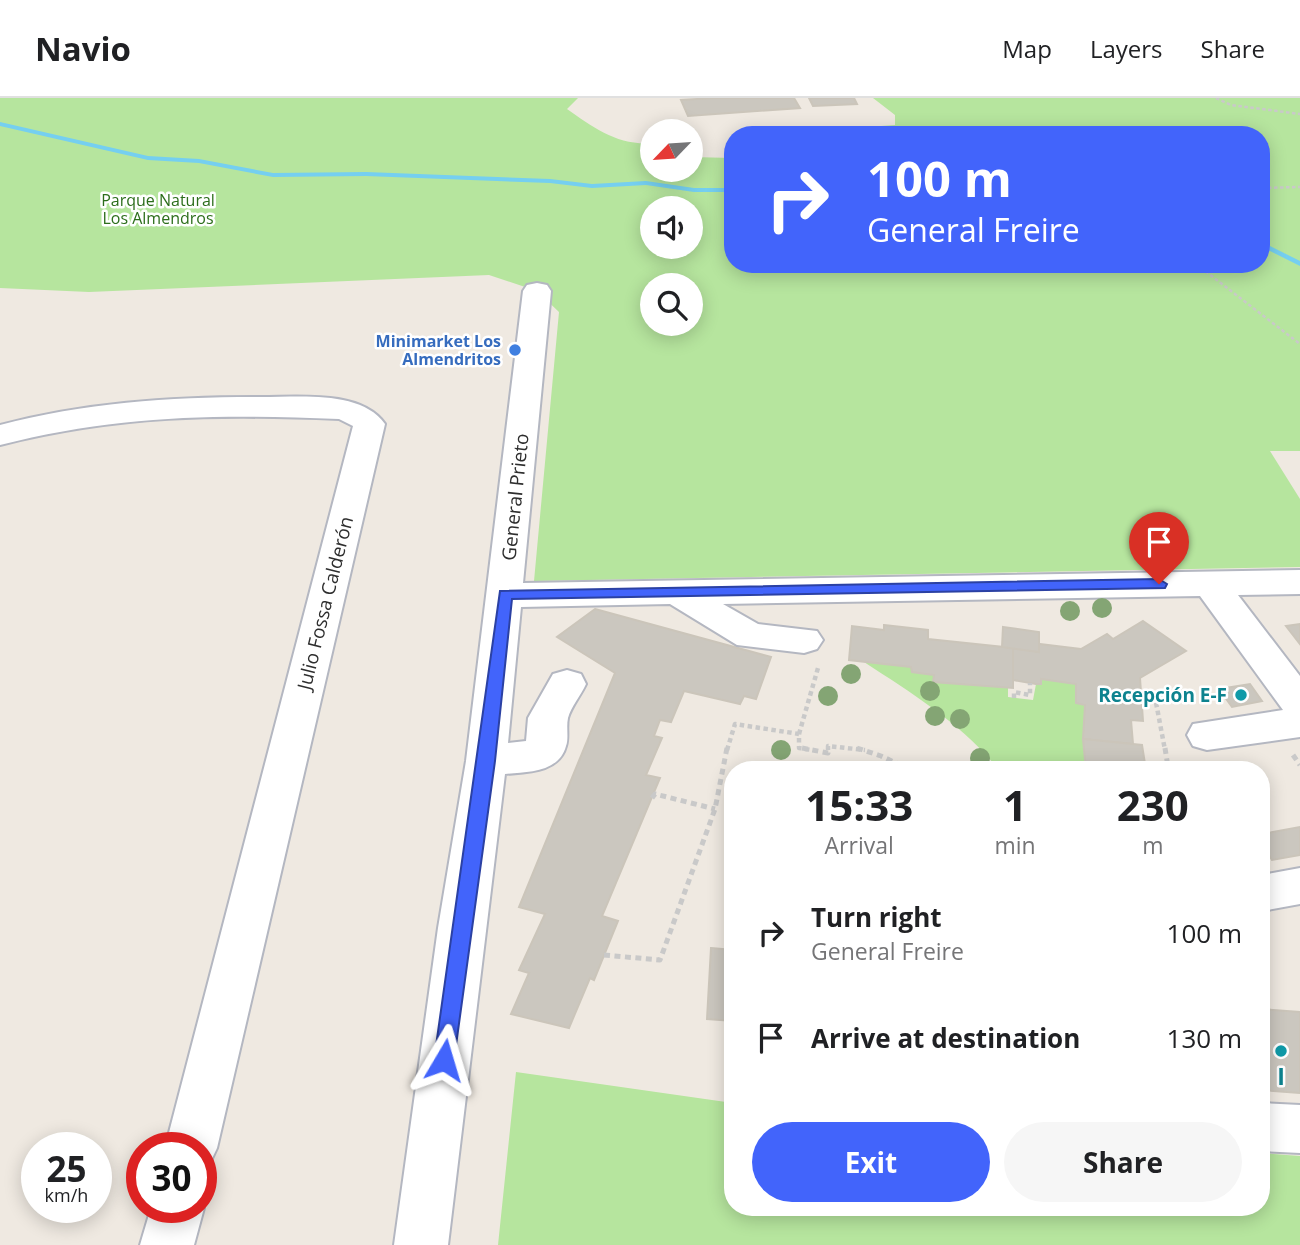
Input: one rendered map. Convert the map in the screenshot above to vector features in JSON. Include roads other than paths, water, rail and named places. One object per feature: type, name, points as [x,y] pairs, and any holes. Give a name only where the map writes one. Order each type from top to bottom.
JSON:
[{"type":"street","name":"General Prieto","points":[[421,1245],[461,928],[486,761],[537,291]]},
{"type":"street","name":"Julio Fossa Calderón","points":[[0,435],[54,420],[139,408],[341,410],[358,415],[369,424],[195,1132]]},
{"type":"street","points":[[505,594],[1300,582]]},
{"type":"street","points":[[1210,584],[1300,704]]},
{"type":"street","points":[[676,592],[750,636],[811,652]]},
{"type":"street","points":[[486,761],[535,756],[545,747],[548,718],[567,684]]},
{"type":"street","points":[[1207,735],[1300,722]]},
{"type":"street","points":[[1270,892],[1300,886]]},
{"type":"street","points":[[1270,1127],[1300,1129]]},
{"type":"street","points":[[167,1245],[173,1223]]},
{"type":"waterway","points":[[0,124],[148,158],[199,161],[273,175],[366,174],[550,181],[592,186],[646,183],[694,190],[724,190]]},
{"type":"waterway","points":[[1270,248],[1300,264]]},
{"type":"place","name":"Minimarket Los Almendritos","points":[[515,350]]},
{"type":"place","name":"Recepción E-F","points":[[1241,695]]},
{"type":"place","name":"I","points":[[1281,1051]]},
{"type":"park label","name":"Parque Natural Los Almendros","points":[[158,209]]}]
